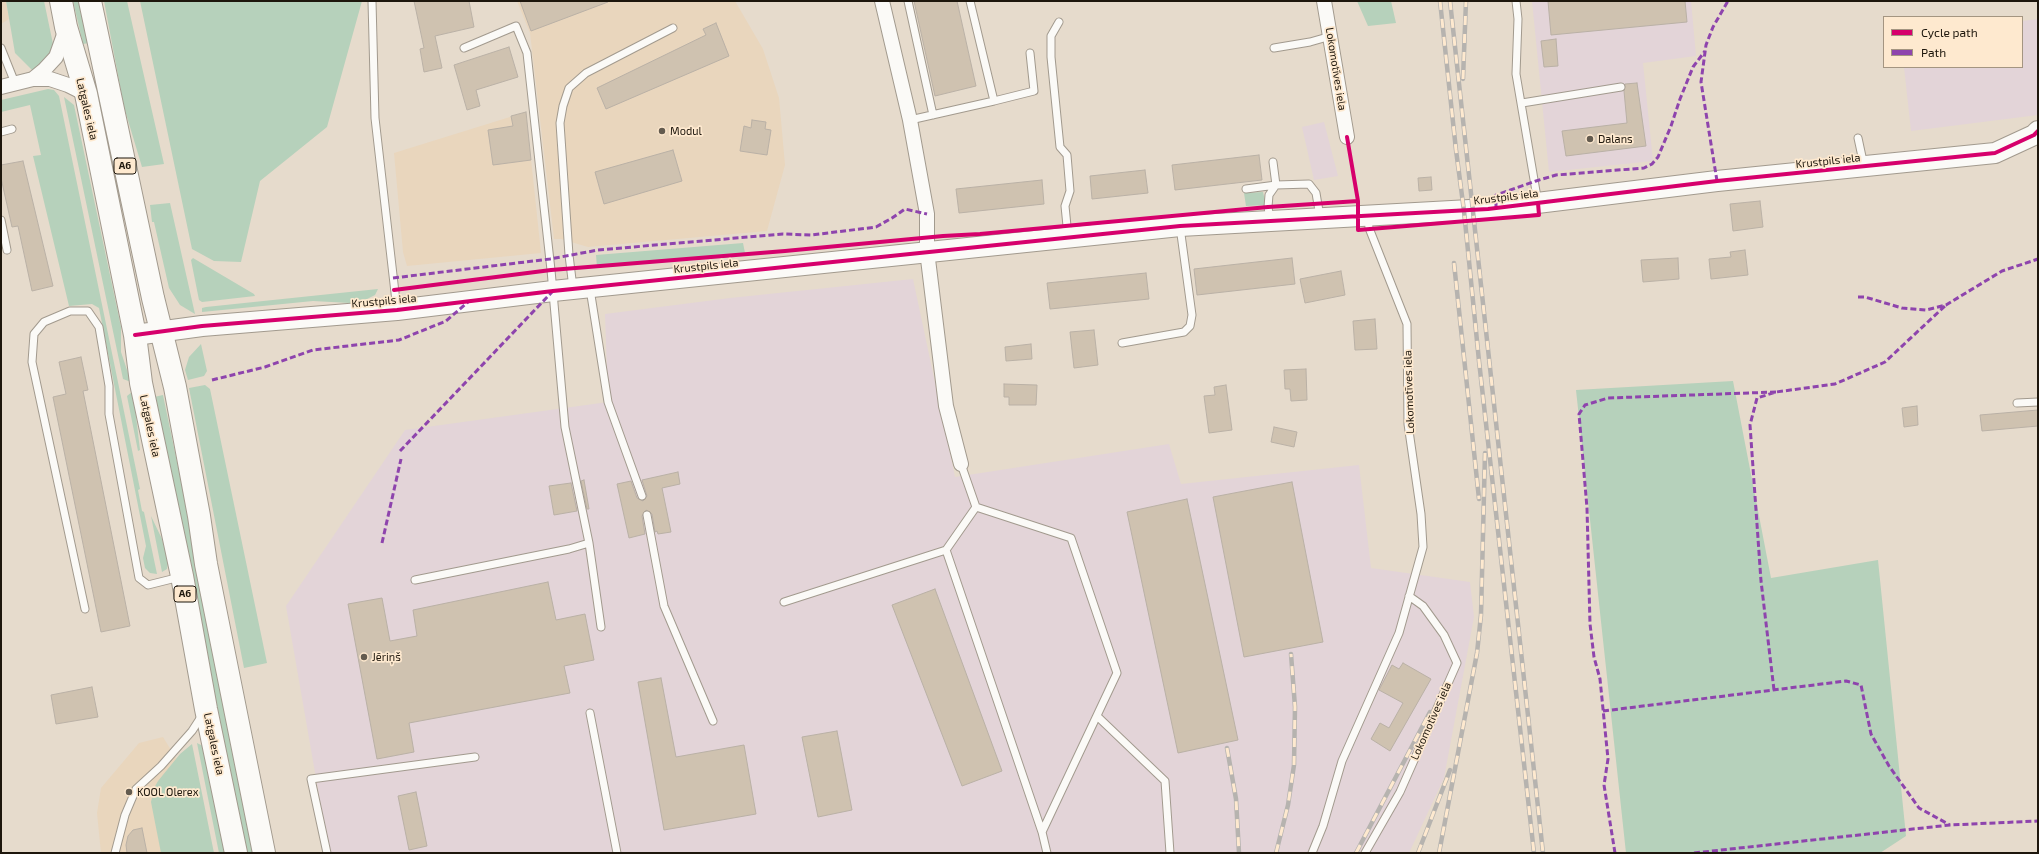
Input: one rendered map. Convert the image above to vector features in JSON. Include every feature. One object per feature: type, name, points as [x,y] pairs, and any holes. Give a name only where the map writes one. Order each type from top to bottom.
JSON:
[{"type":"highway","name":"Latgales iela","points":[[61,1],[66,27],[86,94],[135,335],[141,383],[182,576],[206,709],[236,853]]},
{"type":"highway","name":"A6","points":[[90,1],[161,331],[175,387],[199,516],[207,572],[264,853]]},
{"type":"street","points":[[882,1],[910,120],[927,214],[929,237],[927,251],[946,406],[961,464]]},
{"type":"street","name":"Lokomotīves iela","points":[[1324,1],[1347,137]]},
{"type":"street","points":[[33,79],[49,65],[56,56],[66,27]]},
{"type":"street","points":[[1,87],[33,79],[50,79],[68,85],[86,94]]},
{"type":"street","name":"Krustpils iela","points":[[135,335],[161,331],[397,310],[553,291],[906,255],[927,251],[1180,226],[1320,217],[1368,217],[1458,212],[1716,181],[1995,153],[2034,135],[2038,131]]},
{"type":"street","points":[[1995,153],[2038,148]]},
{"type":"lane","points":[[372,1],[375,118],[397,310]]},
{"type":"lane","points":[[908,1],[933,115]]},
{"type":"lane","points":[[970,1],[994,101]]},
{"type":"lane","points":[[1516,1],[1516,74],[1538,203]]},
{"type":"lane","points":[[1059,22],[1051,36],[1051,57],[1060,147],[1067,155],[1070,191],[1064,206],[1068,237]]},
{"type":"lane","points":[[464,48],[516,26],[527,53],[553,291],[565,427],[589,543],[602,627]]},
{"type":"lane","points":[[642,496],[608,402],[582,288],[569,255],[560,123],[562,106],[569,88],[586,73],[673,28]]},
{"type":"lane","points":[[1274,48],[1310,42],[1331,36]]},
{"type":"lane","points":[[1,48],[15,83]]},
{"type":"lane","points":[[910,120],[1034,91],[1030,53]]},
{"type":"lane","points":[[1522,103],[1621,87]]},
{"type":"lane","points":[[1,132],[12,129]]},
{"type":"lane","points":[[1858,138],[1864,166]]},
{"type":"lane","points":[[1270,220],[1268,207],[1269,195],[1276,186],[1273,162]]},
{"type":"lane","points":[[1246,189],[1308,184],[1316,193],[1320,217]]},
{"type":"lane","name":"Lokomotīves iela","points":[[1312,853],[1323,826],[1342,761],[1399,633],[1423,548],[1421,514],[1408,424],[1407,324],[1372,234],[1368,217]]},
{"type":"lane","points":[[1,220],[7,250]]},
{"type":"lane","points":[[1122,343],[1184,332],[1190,326],[1192,315],[1180,226]]},
{"type":"lane","points":[[85,608],[32,362],[34,334],[44,322],[70,312],[88,311],[99,326],[108,386],[109,414],[139,578],[148,585],[182,576]]},
{"type":"lane","points":[[2017,403],[2038,402]]},
{"type":"lane","points":[[961,464],[976,507]]},
{"type":"lane","points":[[784,602],[946,550],[976,507]]},
{"type":"lane","points":[[976,507],[1071,538],[1117,673],[1042,832]]},
{"type":"lane","points":[[647,515],[664,606],[713,721]]},
{"type":"lane","points":[[415,580],[569,549],[589,543]]},
{"type":"lane","points":[[946,550],[1042,832],[1047,853]]},
{"type":"lane","name":"Lokomotīves iela","points":[[1365,853],[1400,792],[1457,663],[1440,629],[1423,606],[1410,596]]},
{"type":"lane","points":[[115,853],[125,815],[136,789],[161,766],[192,731],[206,709]]},
{"type":"lane","points":[[590,713],[617,853]]},
{"type":"lane","points":[[1097,716],[1164,781],[1170,853]]},
{"type":"lane","points":[[327,853],[311,779],[475,757]]},
{"type":"shaded area","points":[[1,1],[6,1],[9,19],[1,24]]},
{"type":"shaded area","name":"Modul","points":[[517,1],[735,1],[763,49],[779,98],[785,165],[767,231],[588,247],[561,239],[554,239],[530,33]]},
{"type":"shaded area","points":[[1532,1],[1691,1],[1696,56],[1643,63],[1653,161],[1549,172]]},
{"type":"shaded area","points":[[2038,19],[2038,115],[1911,131],[1904,68],[2023,68],[2023,21]]},
{"type":"shaded area","points":[[526,112],[541,253],[407,266],[403,252],[394,153]]},
{"type":"shaded area","points":[[1324,122],[1338,176],[1314,180],[1302,127]]},
{"type":"shaded area","points":[[913,279],[955,477],[1169,444],[1181,484],[1359,465],[1371,568],[1470,582],[1474,617],[1444,778],[1409,853],[329,853],[286,606],[405,430],[608,402],[605,314],[730,298]]},
{"type":"shaded area","name":"KOOL Olerex","points":[[163,737],[177,760],[167,853],[101,853],[97,813],[101,788],[139,743]]},
{"type":"green space","points":[[6,1],[44,1],[53,44],[46,62],[36,69],[32,70],[15,53]]},
{"type":"green space","points":[[73,1],[81,1],[89,43],[83,44]]},
{"type":"green space","points":[[104,1],[127,1],[164,164],[142,167],[124,107]]},
{"type":"green space","points":[[140,1],[362,1],[327,127],[260,181],[241,262],[214,261],[192,249]]},
{"type":"green space","points":[[1357,1],[1391,1],[1396,23],[1368,26]]},
{"type":"green space","points":[[48,89],[54,90],[59,96],[140,489],[138,490],[142,511],[144,512],[157,574],[150,573],[145,568],[143,558],[146,546],[99,308],[92,304],[69,306],[33,156],[41,155],[30,105],[1,112],[1,100]]},
{"type":"green space","points":[[64,97],[74,105],[121,327],[121,352],[131,382],[123,379]]},
{"type":"green space","points":[[1263,192],[1266,205],[1246,206],[1244,193]]},
{"type":"green space","points":[[170,203],[195,314],[180,305],[169,288],[154,222],[152,222],[150,205]]},
{"type":"green space","points":[[743,243],[745,253],[597,267],[596,255]]},
{"type":"green space","points":[[193,258],[255,296],[202,302],[199,300],[191,260]]},
{"type":"green space","points":[[378,289],[375,295],[367,299],[350,303],[313,301],[202,312],[202,308],[206,307]]},
{"type":"green space","points":[[201,344],[207,371],[204,376],[188,380],[185,370],[189,357]]},
{"type":"green space","points":[[1733,381],[1771,578],[1878,560],[1906,836],[1880,853],[1626,853],[1576,390]]},
{"type":"green space","points":[[205,385],[210,389],[267,663],[244,668],[189,388]]},
{"type":"green space","points":[[133,391],[140,450],[138,451],[127,396]]},
{"type":"green space","points":[[163,395],[182,486],[204,612],[254,853],[247,853],[154,397]]},
{"type":"green space","points":[[151,516],[162,539],[168,563],[167,569],[162,572]]},
{"type":"green space","points":[[197,743],[205,747],[226,853],[219,853]]},
{"type":"green space","points":[[192,744],[214,853],[161,853],[151,802],[154,788],[180,754]]},
{"type":"building","points":[[414,1],[469,1],[474,27],[435,36],[442,68],[424,72],[420,49],[424,48]]},
{"type":"building","points":[[520,1],[608,1],[608,2],[531,31]]},
{"type":"building","points":[[914,1],[957,1],[976,86],[935,96]]},
{"type":"building","points":[[1548,1],[1685,1],[1687,22],[1551,35]]},
{"type":"building","points":[[716,23],[729,56],[606,109],[597,88],[706,35],[703,29]]},
{"type":"building","points":[[1556,39],[1558,66],[1544,67],[1541,41]]},
{"type":"building","points":[[509,47],[518,77],[476,90],[480,106],[467,110],[454,65]]},
{"type":"building","points":[[1637,83],[1646,146],[1566,156],[1562,131],[1627,123],[1624,91],[1625,84]]},
{"type":"building","points":[[526,112],[531,160],[493,165],[488,130],[513,126],[511,116]]},
{"type":"building","points":[[752,120],[766,122],[765,129],[771,130],[767,155],[740,151],[744,126],[751,128]]},
{"type":"building","points":[[673,150],[682,181],[604,204],[595,172]]},
{"type":"building","points":[[1259,155],[1262,180],[1175,190],[1172,165]]},
{"type":"building","points":[[23,161],[53,286],[32,291],[18,226],[12,227],[1,178],[1,165]]},
{"type":"building","points":[[1145,170],[1148,193],[1092,199],[1090,176]]},
{"type":"building","points":[[1431,177],[1432,190],[1419,191],[1418,178]]},
{"type":"building","points":[[1042,180],[1044,204],[959,213],[956,189]]},
{"type":"building","points":[[1760,201],[1763,227],[1733,231],[1730,204]]},
{"type":"building","points":[[1745,250],[1748,275],[1711,279],[1709,259],[1731,257],[1730,252]]},
{"type":"building","points":[[1292,258],[1295,284],[1197,295],[1194,269]]},
{"type":"building","points":[[1678,258],[1679,279],[1643,282],[1641,260]]},
{"type":"building","points":[[1341,271],[1345,295],[1305,303],[1300,279]]},
{"type":"building","points":[[1146,273],[1149,299],[1050,309],[1047,283]]},
{"type":"building","points":[[1375,319],[1377,349],[1355,350],[1353,321]]},
{"type":"building","points":[[1094,330],[1098,365],[1074,368],[1070,332]]},
{"type":"building","points":[[1031,344],[1032,359],[1006,361],[1005,347]]},
{"type":"building","points":[[81,357],[88,390],[83,391],[130,626],[101,632],[53,397],[66,394],[59,362]]},
{"type":"building","points":[[1306,369],[1307,400],[1291,401],[1290,389],[1285,389],[1284,370]]},
{"type":"building","points":[[1004,384],[1037,385],[1036,405],[1009,405],[1009,397],[1004,397]]},
{"type":"building","points":[[1226,385],[1232,430],[1209,433],[1204,396],[1215,395],[1214,387]]},
{"type":"building","points":[[1917,406],[1918,425],[1904,427],[1902,408]]},
{"type":"building","points":[[2038,410],[2038,426],[1982,431],[1980,415]]},
{"type":"building","points":[[1274,427],[1297,432],[1294,447],[1271,442]]},
{"type":"building","points":[[678,472],[680,484],[662,488],[671,532],[658,534],[657,531],[655,532],[652,514],[646,510],[642,516],[645,534],[629,538],[617,484],[631,481],[637,498],[643,501],[647,496],[642,480]]},
{"type":"building","points":[[584,480],[589,509],[587,509],[581,481]]},
{"type":"building","points":[[1292,482],[1323,642],[1244,657],[1213,497]]},
{"type":"building","points":[[571,483],[577,511],[554,515],[549,486]]},
{"type":"building","points":[[1187,499],[1238,740],[1178,753],[1127,512]]},
{"type":"building","points":[[548,582],[556,620],[585,614],[594,660],[564,666],[570,693],[409,723],[414,752],[377,759],[348,604],[382,598],[390,641],[417,636],[413,610]]},
{"type":"building","points":[[935,589],[1002,771],[962,786],[892,605]]},
{"type":"building","points":[[1403,663],[1431,679],[1390,751],[1371,739],[1380,723],[1389,728],[1403,703],[1379,690],[1392,665],[1399,669]]},
{"type":"building","points":[[661,678],[676,757],[744,745],[756,814],[664,830],[638,682]]},
{"type":"building","points":[[92,687],[98,717],[56,724],[51,695]]},
{"type":"building","points":[[837,731],[852,810],[818,817],[802,737]]},
{"type":"building","points":[[416,792],[427,846],[409,850],[398,796]]},
{"type":"building","points":[[142,828],[147,853],[127,853],[126,845],[128,836],[133,830]]},
{"type":"railway","points":[[1440,1],[1534,853]]},
{"type":"railway","points":[[1450,1],[1543,853]]},
{"type":"railway","points":[[1463,79],[1466,1]]},
{"type":"railway","points":[[1454,263],[1479,499]]},
{"type":"railway","points":[[1439,853],[1477,653],[1481,615],[1485,453]]},
{"type":"railway","points":[[1276,853],[1288,805],[1294,765],[1295,707],[1291,654]]},
{"type":"railway","points":[[1356,853],[1430,712]]},
{"type":"railway","points":[[1227,748],[1236,799],[1239,853]]},
{"type":"railway","points":[[1418,853],[1450,770]]},
{"type":"marked path","points":[[1717,181],[1701,82],[1706,45],[1713,27],[1728,1]]},
{"type":"marked path","points":[[1496,208],[1496,195],[1556,175],[1644,168],[1652,164],[1658,157],[1693,67],[1705,51]]},
{"type":"marked path","points":[[393,278],[550,259],[598,250],[783,234],[812,235],[876,227],[905,209],[927,214]]},
{"type":"marked path","points":[[1858,297],[1865,297],[1902,308],[1926,310],[1946,305],[2002,271],[2038,259]]},
{"type":"marked path","points":[[400,451],[552,292]]},
{"type":"marked path","points":[[212,380],[265,367],[313,350],[399,340],[446,321],[468,302]]},
{"type":"marked path","points":[[1774,690],[1761,581],[1750,425],[1757,398],[1776,392],[1835,384],[1885,362],[1946,305]]},
{"type":"marked path","points":[[1615,853],[1604,785],[1608,759],[1600,679],[1594,657],[1590,624],[1587,508],[1579,414],[1585,405],[1608,398],[1776,392]]},
{"type":"marked path","points":[[382,543],[401,459]]},
{"type":"marked path","points":[[1603,711],[1846,681],[1861,685],[1871,734],[1889,766],[1919,808],[1950,825]]},
{"type":"marked path","points":[[1694,853],[1950,825],[2038,821]]},
{"type":"cycle path","points":[[135,335],[202,326],[397,310],[553,291],[1180,226],[1488,209],[1717,181],[1995,153],[2034,135],[2038,131]]},
{"type":"cycle path","points":[[1347,137],[1358,201]]},
{"type":"cycle path","points":[[394,290],[551,270],[980,234],[1268,207],[1358,201],[1358,230],[1539,215],[1538,203]]},
{"type":"place","name":"Modul","points":[[662,131]]},
{"type":"place","name":"Dalans","points":[[1590,139]]},
{"type":"place","name":"Jēriņš","points":[[364,657]]},
{"type":"place","name":"KOOL Olerex","points":[[129,792]]}]
